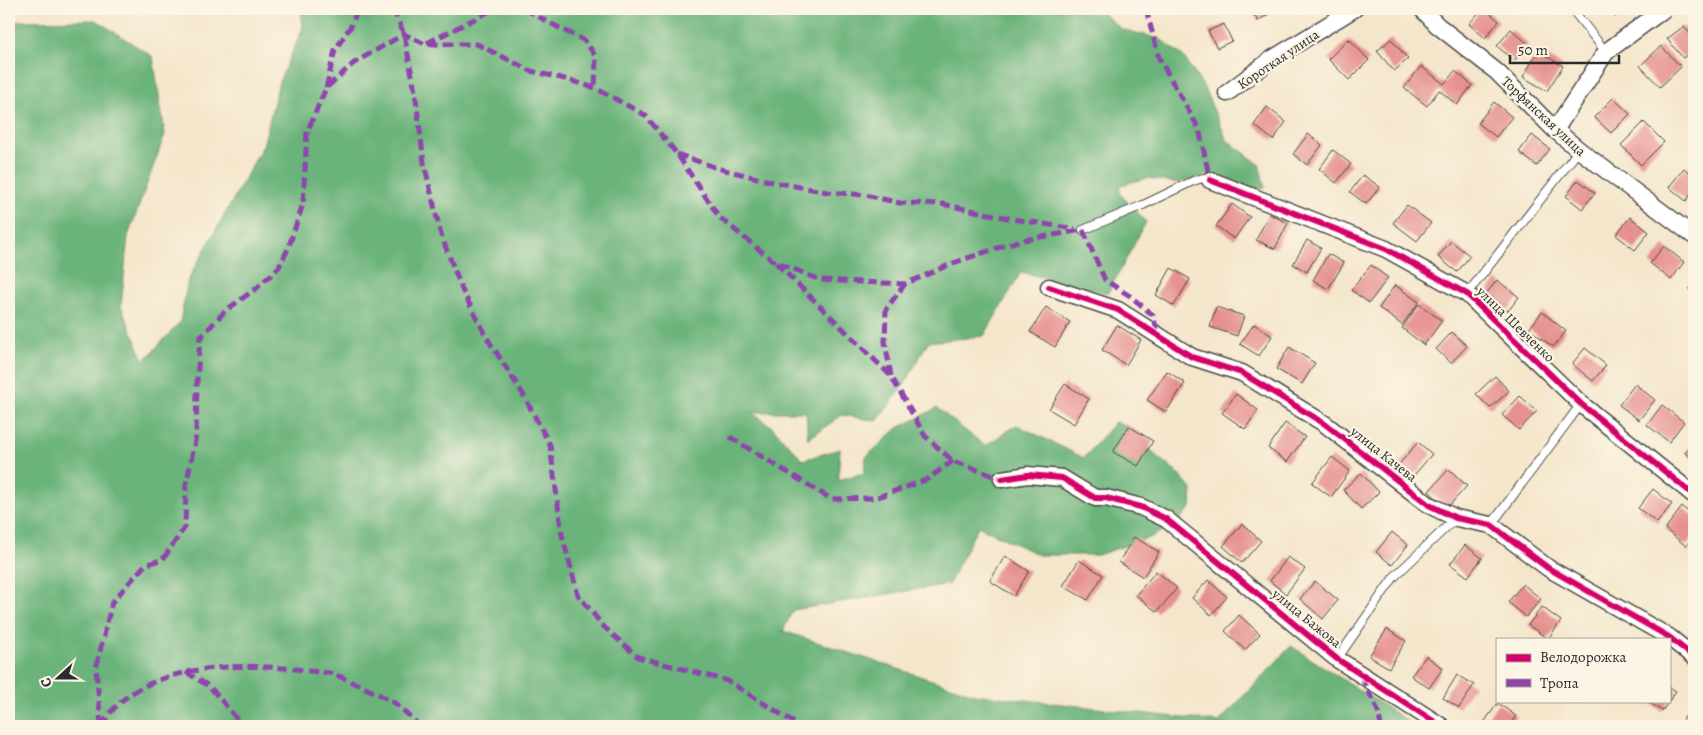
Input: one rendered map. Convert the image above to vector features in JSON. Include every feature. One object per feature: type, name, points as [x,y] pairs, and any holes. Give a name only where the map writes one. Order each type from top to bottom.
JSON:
[{"type":"street","name":"Короткая улица","points":[[1228,93],[1272,60],[1354,9]]},
{"type":"street","name":"Торфянская улица","points":[[1422,9],[1437,25],[1496,72],[1579,150],[1694,236]]},
{"type":"street","points":[[1556,130],[1606,52],[1664,9]]},
{"type":"street","name":"улица Шевченко","points":[[1210,180],[1386,249],[1467,294],[1581,404],[1694,495]]},
{"type":"street","name":"улица Качева","points":[[1050,287],[1118,310],[1192,358],[1242,373],[1325,424],[1429,505],[1456,518],[1491,525],[1548,568],[1669,636],[1694,656]]},
{"type":"street","name":"улица Бажова","points":[[1002,479],[1028,475],[1062,478],[1095,498],[1106,498],[1142,507],[1166,519],[1337,659],[1441,726]]},
{"type":"lane","points":[[1572,9],[1606,52]]},
{"type":"lane","points":[[1467,294],[1579,150]]},
{"type":"lane","points":[[1083,230],[1203,178],[1210,180]]},
{"type":"lane","points":[[1491,525],[1581,404]]},
{"type":"lane","points":[[1337,659],[1394,577],[1456,518]]},
{"type":"green space","points":[[301,9],[1099,10],[1121,29],[1160,39],[1183,56],[1203,86],[1227,140],[1259,164],[1265,188],[1249,192],[1210,174],[1178,183],[1148,178],[1120,185],[1120,194],[1146,222],[1108,293],[1021,272],[984,336],[928,342],[905,384],[877,421],[842,415],[808,439],[806,412],[753,412],[772,427],[803,460],[840,449],[838,480],[864,473],[866,457],[898,428],[937,408],[985,446],[1017,425],[1084,458],[1115,422],[1132,428],[1155,455],[1175,471],[1192,489],[1191,507],[1177,524],[1151,537],[1098,555],[1039,555],[978,526],[949,584],[793,610],[783,631],[974,694],[1219,722],[1291,646],[1415,726],[9,726],[9,25],[18,21],[96,20],[153,57],[165,134],[128,236],[121,306],[144,361],[180,322],[188,280],[263,146],[279,82],[303,28]]},
{"type":"building","points":[[1250,9],[1270,9],[1272,12],[1258,21]]},
{"type":"building","points":[[1482,9],[1485,9],[1499,21],[1485,38],[1469,24]]},
{"type":"building","points":[[1610,9],[1628,9],[1615,17]]},
{"type":"building","points":[[1224,24],[1232,41],[1217,48],[1208,31]]},
{"type":"building","points":[[1684,26],[1694,39],[1694,49],[1683,58],[1667,39]]},
{"type":"building","points":[[1511,29],[1528,44],[1514,61],[1497,46]]},
{"type":"building","points":[[1349,39],[1369,60],[1349,80],[1328,59]]},
{"type":"building","points":[[1391,39],[1408,59],[1394,71],[1377,51]]},
{"type":"building","points":[[1661,46],[1681,67],[1660,87],[1640,66]]},
{"type":"building","points":[[1538,51],[1563,66],[1547,91],[1523,77]]},
{"type":"building","points":[[1421,66],[1444,84],[1455,71],[1472,85],[1457,105],[1439,90],[1427,106],[1404,88]]},
{"type":"building","points":[[1613,98],[1630,114],[1611,133],[1594,117]]},
{"type":"building","points":[[1494,102],[1512,117],[1496,137],[1478,123]]},
{"type":"building","points":[[1267,107],[1286,122],[1273,140],[1254,125]]},
{"type":"building","points":[[1644,122],[1664,142],[1641,165],[1621,145]]},
{"type":"building","points":[[1308,134],[1322,145],[1307,165],[1293,154]]},
{"type":"building","points":[[1532,135],[1550,149],[1537,166],[1519,152]]},
{"type":"building","points":[[1333,150],[1351,164],[1336,183],[1319,169]]},
{"type":"building","points":[[1684,168],[1694,176],[1694,190],[1686,201],[1669,187]]},
{"type":"building","points":[[1363,175],[1380,187],[1366,204],[1350,192]]},
{"type":"building","points":[[1578,180],[1595,193],[1582,209],[1566,196]]},
{"type":"building","points":[[1232,204],[1250,217],[1234,239],[1216,226]]},
{"type":"building","points":[[1407,205],[1431,223],[1417,241],[1393,223]]},
{"type":"building","points":[[1269,214],[1288,223],[1275,249],[1256,240]]},
{"type":"building","points":[[1630,217],[1649,232],[1635,250],[1616,235]]},
{"type":"building","points":[[1307,240],[1321,248],[1307,272],[1293,264]]},
{"type":"building","points":[[1451,241],[1470,256],[1457,272],[1438,257]]},
{"type":"building","points":[[1664,246],[1684,262],[1671,280],[1650,263]]},
{"type":"building","points":[[1328,254],[1344,263],[1328,289],[1313,280]]},
{"type":"building","points":[[1371,265],[1388,278],[1369,303],[1351,290]]},
{"type":"building","points":[[1171,268],[1190,279],[1174,306],[1156,295]]},
{"type":"building","points":[[1497,280],[1519,297],[1508,311],[1486,294]]},
{"type":"building","points":[[1694,282],[1694,294],[1689,290]]},
{"type":"building","points":[[1395,285],[1419,302],[1402,325],[1379,308]]},
{"type":"building","points":[[1419,304],[1442,321],[1424,345],[1402,328]]},
{"type":"building","points":[[1046,307],[1070,322],[1055,347],[1030,332]]},
{"type":"building","points":[[1216,307],[1244,316],[1237,336],[1210,327]]},
{"type":"building","points":[[1542,312],[1566,331],[1553,347],[1529,329]]},
{"type":"building","points":[[1254,324],[1272,336],[1259,356],[1240,344]]},
{"type":"building","points":[[1117,325],[1141,340],[1126,365],[1102,350]]},
{"type":"building","points":[[1452,332],[1467,346],[1451,363],[1436,349]]},
{"type":"building","points":[[1289,347],[1315,363],[1302,384],[1276,369]]},
{"type":"building","points":[[1585,348],[1606,365],[1593,381],[1572,364]]},
{"type":"building","points":[[1167,371],[1185,383],[1166,412],[1147,400]]},
{"type":"building","points":[[1495,376],[1509,391],[1490,408],[1476,394]]},
{"type":"building","points":[[1065,384],[1089,399],[1074,424],[1049,409]]},
{"type":"building","points":[[1635,384],[1655,400],[1639,420],[1619,405]]},
{"type":"building","points":[[1236,394],[1258,410],[1245,429],[1222,413]]},
{"type":"building","points":[[1520,396],[1537,411],[1519,430],[1502,415]]},
{"type":"building","points":[[1662,405],[1684,422],[1669,442],[1647,425]]},
{"type":"building","points":[[1285,423],[1305,437],[1287,462],[1268,448]]},
{"type":"building","points":[[1129,426],[1153,441],[1138,466],[1113,452]]},
{"type":"building","points":[[1694,441],[1694,460],[1685,453]]},
{"type":"building","points":[[1418,442],[1432,454],[1410,480],[1396,468]]},
{"type":"building","points":[[1332,457],[1350,471],[1331,497],[1312,483]]},
{"type":"building","points":[[1449,469],[1467,486],[1447,508],[1429,491]]},
{"type":"building","points":[[1361,473],[1379,492],[1361,509],[1343,490]]},
{"type":"building","points":[[1653,489],[1672,504],[1657,523],[1638,508]]},
{"type":"building","points":[[1682,507],[1694,516],[1694,535],[1686,546],[1665,529]]},
{"type":"building","points":[[1242,524],[1261,541],[1242,563],[1223,546]]},
{"type":"building","points":[[1392,532],[1408,545],[1392,565],[1376,552]]},
{"type":"building","points":[[1134,537],[1159,552],[1143,577],[1119,562]]},
{"type":"building","points":[[1465,545],[1482,558],[1468,577],[1450,564]]},
{"type":"building","points":[[1005,556],[1029,571],[1014,596],[990,581]]},
{"type":"building","points":[[1288,557],[1305,569],[1286,594],[1270,581]]},
{"type":"building","points":[[1079,560],[1103,575],[1088,600],[1063,586]]},
{"type":"building","points":[[1156,571],[1177,588],[1157,612],[1136,595]]},
{"type":"building","points":[[1208,580],[1227,597],[1211,615],[1192,598]]},
{"type":"building","points":[[1315,581],[1338,600],[1323,619],[1300,599]]},
{"type":"building","points":[[1523,584],[1541,599],[1526,617],[1508,602]]},
{"type":"building","points":[[1542,607],[1561,621],[1549,638],[1528,625]]},
{"type":"building","points":[[1239,615],[1260,634],[1245,650],[1225,631]]},
{"type":"building","points":[[1387,629],[1406,641],[1389,668],[1369,656]]},
{"type":"building","points":[[1426,656],[1443,668],[1429,688],[1411,676]]},
{"type":"building","points":[[1457,675],[1474,685],[1459,708],[1443,698]]},
{"type":"building","points":[[1670,688],[1676,691],[1670,700]]},
{"type":"building","points":[[1648,702],[1668,702],[1662,711]]},
{"type":"building","points":[[1498,703],[1516,716],[1509,726],[1482,725]]},
{"type":"building","points":[[1694,704],[1694,726],[1689,726],[1682,721]]},
{"type":"marked path","points":[[326,88],[335,50],[351,26],[358,9]]},
{"type":"marked path","points":[[393,9],[404,34],[415,91],[424,163],[441,235],[463,292],[489,341],[523,394],[550,445],[562,535],[578,595],[604,627],[638,657],[728,681],[800,726]]},
{"type":"marked path","points":[[427,43],[494,9]]},
{"type":"marked path","points":[[525,9],[585,41],[596,57],[595,88]]},
{"type":"marked path","points":[[1146,9],[1159,58],[1199,129],[1210,180]]},
{"type":"marked path","points":[[101,726],[96,668],[112,602],[145,565],[163,559],[185,527],[186,485],[196,436],[200,338],[225,311],[258,287],[279,267],[288,249],[303,204],[307,132],[326,88],[354,63],[404,34],[425,44],[477,44],[531,71],[595,88],[645,115],[677,154],[719,217],[772,260],[820,280],[905,284],[956,262],[1018,241],[1083,230]]},
{"type":"marked path","points":[[677,154],[717,168],[773,182],[828,192],[865,195],[900,203],[942,204],[1013,219],[1075,229]]},
{"type":"marked path","points":[[1083,230],[1105,280],[1130,296],[1153,315],[1158,335]]},
{"type":"marked path","points":[[776,263],[891,376],[925,436],[953,461],[1002,479]]},
{"type":"marked path","points":[[891,376],[885,342],[886,309],[905,284]]},
{"type":"marked path","points":[[730,437],[831,499],[875,498],[926,480],[953,461]]},
{"type":"marked path","points":[[102,726],[117,705],[138,690],[163,678],[191,671],[250,667],[324,672],[336,675],[391,701],[420,726]]},
{"type":"marked path","points":[[186,672],[210,687],[243,726]]},
{"type":"marked path","points":[[1362,677],[1378,711],[1381,726]]},
{"type":"cycle path","points":[[1210,180],[1386,249],[1467,294],[1581,404],[1694,495]]},
{"type":"cycle path","points":[[1049,287],[1118,310],[1192,357],[1242,373],[1325,424],[1429,505],[1456,518],[1491,525],[1548,568],[1669,637],[1694,657]]},
{"type":"cycle path","points":[[1002,479],[1028,475],[1062,478],[1095,498],[1106,498],[1141,507],[1166,519],[1337,659],[1441,726]]}]
